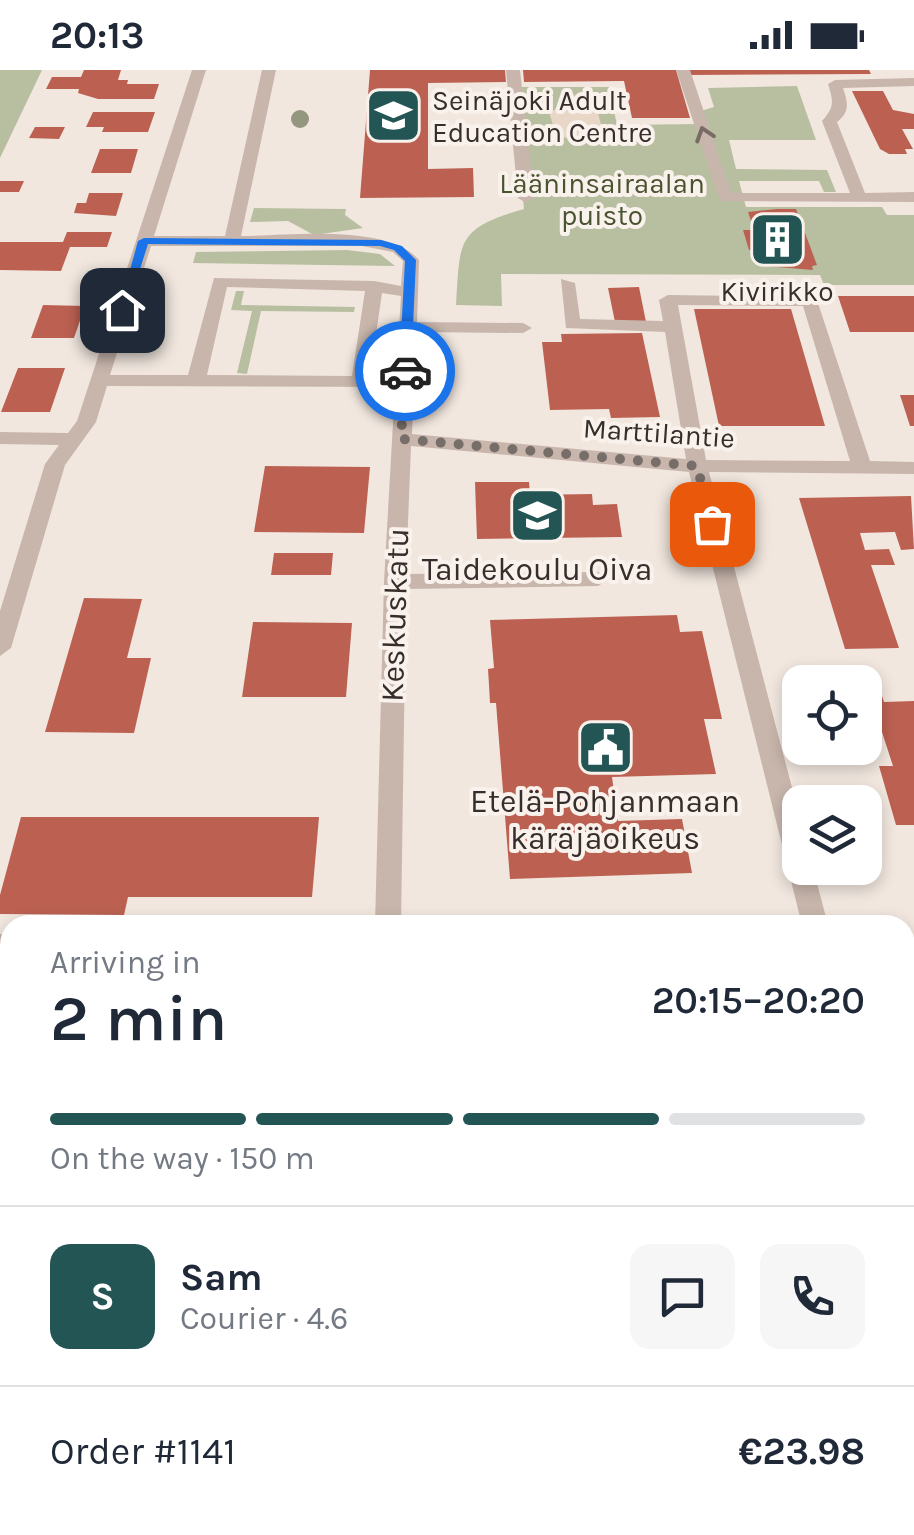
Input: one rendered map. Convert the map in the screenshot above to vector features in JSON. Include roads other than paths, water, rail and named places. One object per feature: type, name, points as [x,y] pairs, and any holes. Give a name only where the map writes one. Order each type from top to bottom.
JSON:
[{"type":"street","points":[[0,648],[55,464],[86,422],[199,70]]},
{"type":"street","points":[[144,241],[232,241],[269,70]]},
{"type":"street","points":[[513,70],[526,198]]},
{"type":"street","points":[[684,70],[725,198],[914,197]]},
{"type":"street","points":[[859,197],[829,121],[839,113],[841,102],[835,84],[914,81],[908,70]]},
{"type":"street","name":"Keskuskatu","points":[[232,241],[381,243],[398,248],[411,260],[395,582],[388,915]]},
{"type":"street","points":[[196,381],[220,282],[374,286],[410,309],[522,328]]},
{"type":"street","points":[[567,283],[572,324],[673,327]]},
{"type":"street","points":[[360,382],[374,286]]},
{"type":"street","points":[[812,915],[697,466],[668,300],[810,301],[862,468]]},
{"type":"street","points":[[100,380],[404,382]]},
{"type":"street","points":[[0,438],[73,438]]},
{"type":"street","name":"Marttilantie","points":[[401,439],[697,466],[914,468]]},
{"type":"street","points":[[395,582],[598,578]]},
{"type":"place","name":"Seinäjoki Adult Education Centre","points":[[393,116]]},
{"type":"place","name":"Kivirikko","points":[[777,240]]},
{"type":"place","name":"Taidekoulu Oiva","points":[[537,515]]},
{"type":"place","name":"Etelä-Pohjanmaan käräjäoikeus","points":[[605,747]]},
{"type":"park label","name":"Lääninsairaalan puisto","points":[[602,199]]}]
